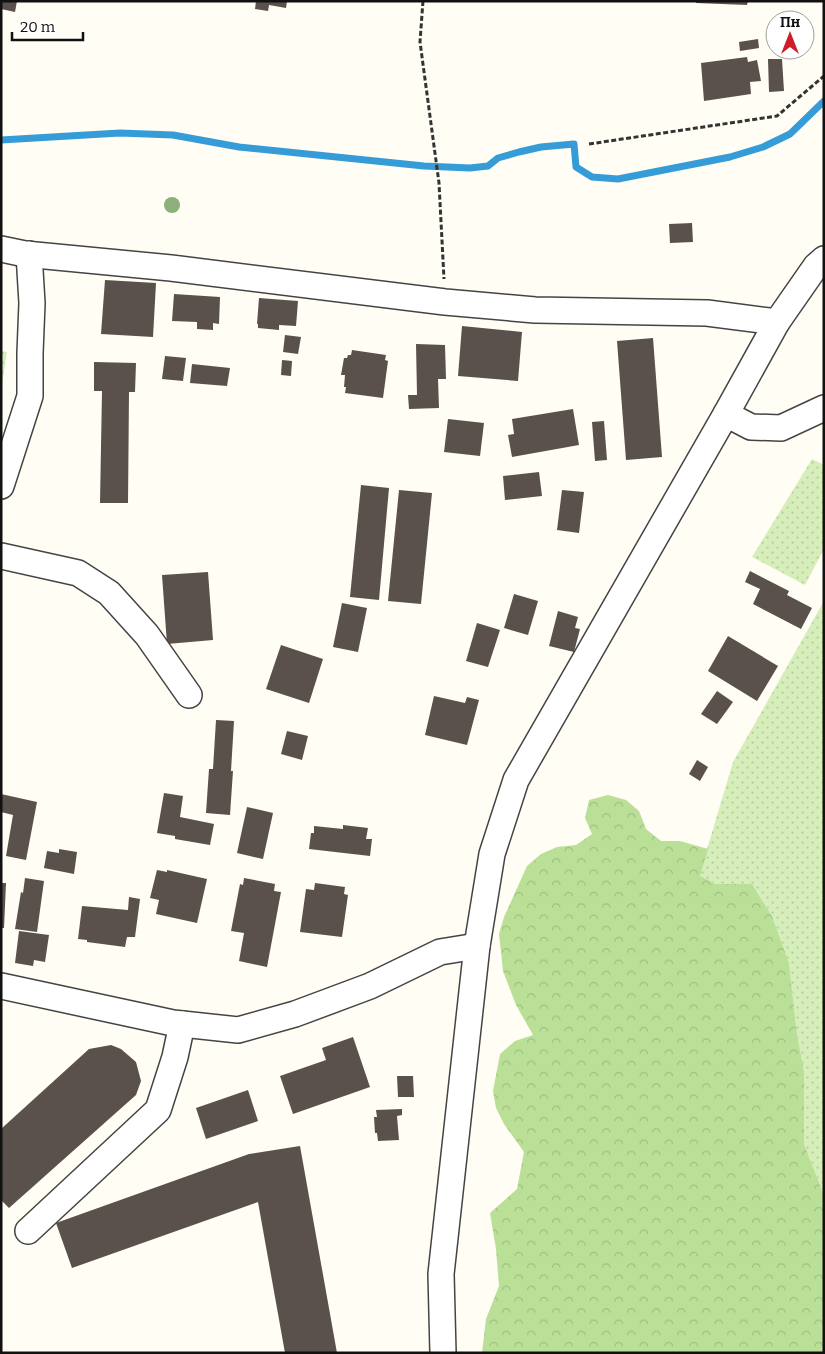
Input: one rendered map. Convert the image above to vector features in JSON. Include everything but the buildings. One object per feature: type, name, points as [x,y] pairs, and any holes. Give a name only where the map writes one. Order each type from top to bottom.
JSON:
[{"type":"street","points":[[1,249],[29,254],[171,268],[445,302],[535,310],[707,312],[777,322]]},
{"type":"street","points":[[1,486],[30,396],[32,303],[29,254]]},
{"type":"street","points":[[443,1353],[441,1274],[477,946],[492,854],[516,780],[777,322],[816,266],[824,259]]},
{"type":"street","points":[[726,414],[750,427],[781,428],[824,408]]},
{"type":"street","points":[[1,556],[78,573],[109,593],[147,635],[189,695]]},
{"type":"street","points":[[1,986],[173,1023],[238,1030],[295,1014],[361,989],[440,952],[477,946]]},
{"type":"street","points":[[28,1231],[158,1110],[175,1057],[182,1024]]},
{"type":"path","points":[[423,1],[420,42],[439,184],[445,302]]},
{"type":"path","points":[[589,144],[777,116],[824,76]]},
{"type":"green space","points":[[1,351],[7,352],[1,390]]},
{"type":"green space","points":[[812,459],[824,465],[824,549],[805,585],[752,557]]},
{"type":"green space","points":[[824,601],[824,1195],[804,1144],[804,1071],[797,1034],[789,963],[772,916],[752,884],[715,884],[699,876],[733,762]]},
{"type":"green space","points":[[608,795],[626,800],[639,811],[646,829],[661,841],[680,841],[708,849],[700,876],[715,884],[752,884],[772,916],[789,963],[797,1034],[804,1071],[804,1144],[824,1195],[824,1353],[482,1353],[486,1319],[499,1286],[496,1249],[490,1213],[517,1189],[524,1152],[504,1124],[496,1108],[493,1091],[500,1054],[515,1041],[533,1035],[516,1005],[503,971],[499,934],[504,917],[527,866],[541,854],[557,847],[576,845],[592,834],[585,818],[589,800]]},
{"type":"waterway","points":[[1,140],[120,133],[173,135],[239,147],[424,166],[470,168],[488,166],[498,158],[519,152],[541,147],[574,144],[576,167],[592,177],[618,179],[730,157],[763,147],[790,134],[824,101]]}]
